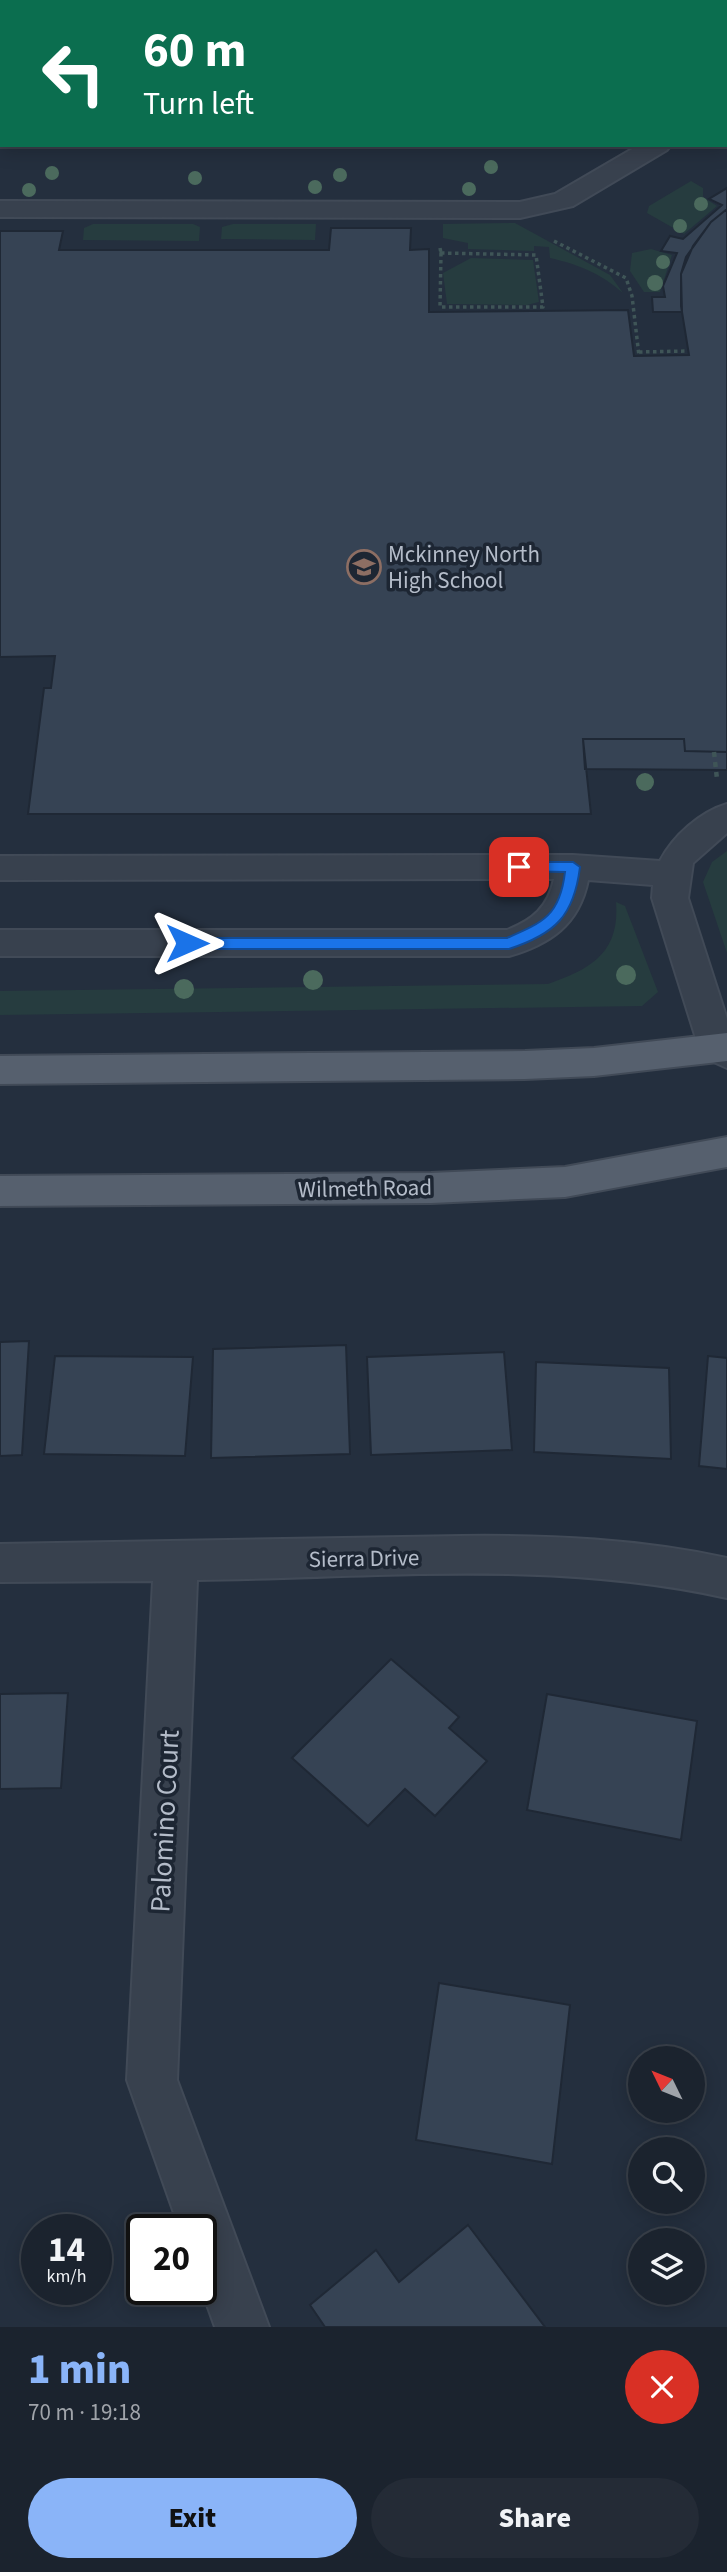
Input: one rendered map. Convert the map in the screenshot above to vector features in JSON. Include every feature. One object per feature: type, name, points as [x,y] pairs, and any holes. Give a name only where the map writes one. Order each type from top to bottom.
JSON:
[{"type":"main road","points":[[0,1070],[525,1065],[594,1062],[724,1050]]},
{"type":"main road","name":"Wilmeth Road","points":[[0,1191],[431,1188],[552,1183],[727,1152]]},
{"type":"street","points":[[0,209],[520,210],[564,200],[655,147]]},
{"type":"street","points":[[724,1050],[670,898],[670,874],[682,851],[727,816]]},
{"type":"street","points":[[0,868],[573,867],[670,874]]},
{"type":"street","points":[[0,943],[509,943],[546,927],[561,911],[570,892],[573,867]]},
{"type":"street","name":"Sierra Drive","points":[[0,1563],[516,1555],[625,1559],[727,1578]]},
{"type":"street","name":"Palomino Court","points":[[176,1562],[152,2080],[242,2327]]},
{"type":"path","points":[[553,241],[626,278],[632,296],[639,354],[688,351]]},
{"type":"path","points":[[439,243],[440,307],[543,307],[536,255],[441,253]]},
{"type":"path","points":[[715,752],[717,782]]},
{"type":"green space","points":[[691,181],[703,188],[703,197],[717,206],[684,234],[647,213],[649,206]]},
{"type":"green space","points":[[515,223],[610,275],[623,293],[589,271],[550,258],[549,247],[534,246],[534,251],[468,249],[468,243],[443,238],[443,224]]},
{"type":"green space","points":[[93,224],[193,224],[200,227],[199,241],[83,240],[84,228]]},
{"type":"green space","points":[[233,224],[316,224],[315,240],[221,239],[222,227]]},
{"type":"green space","points":[[651,249],[672,255],[660,292],[644,292],[630,271],[632,253]]},
{"type":"green space","points":[[471,258],[533,260],[539,302],[527,305],[447,304],[443,273]]},
{"type":"green space","points":[[727,851],[727,953],[703,882],[712,862]]},
{"type":"green space","points":[[616,902],[625,906],[658,992],[642,1006],[0,1015],[0,991],[548,984],[577,972],[600,956],[613,934]]},
{"type":"building","points":[[727,188],[727,209],[711,222],[686,257],[681,274],[682,312],[653,312],[652,297],[665,297],[663,286],[677,253],[661,251],[670,236],[683,239],[722,205],[709,199]]},
{"type":"building","name":"Mckinney North High School","points":[[727,209],[727,752],[685,751],[684,739],[583,739],[591,814],[28,814],[44,688],[51,688],[55,656],[0,657],[0,231],[63,231],[59,250],[329,250],[331,228],[411,228],[410,250],[429,249],[429,312],[628,310],[634,356],[689,355],[681,306],[681,274],[693,246],[711,222]]},
{"type":"building","points":[[583,739],[684,739],[685,751],[727,752],[727,770],[585,769]]},
{"type":"building","points":[[29,1341],[22,1455],[0,1456],[0,1342]]},
{"type":"building","points":[[346,1345],[350,1454],[211,1458],[213,1349]]},
{"type":"building","points":[[504,1352],[512,1450],[371,1455],[367,1357]]},
{"type":"building","points":[[55,1356],[193,1357],[185,1456],[44,1454]]},
{"type":"building","points":[[708,1356],[727,1358],[727,1469],[699,1466]]},
{"type":"building","points":[[536,1362],[669,1368],[671,1459],[534,1452]]},
{"type":"building","points":[[391,1659],[459,1717],[449,1728],[487,1761],[435,1816],[405,1789],[368,1826],[292,1758]]},
{"type":"building","points":[[68,1693],[61,1788],[0,1789],[0,1694]]},
{"type":"building","points":[[547,1694],[697,1721],[681,1840],[527,1810]]},
{"type":"building","points":[[439,1983],[570,2005],[552,2164],[416,2140]]},
{"type":"building","points":[[468,2225],[545,2327],[325,2327],[310,2305],[376,2250],[399,2282]]},
{"type":"place","name":"Mckinney North High School","points":[[364,567]]},
{"type":"route","points":[[187,943],[509,943],[546,927],[561,911],[570,892],[573,867],[519,867]]}]
